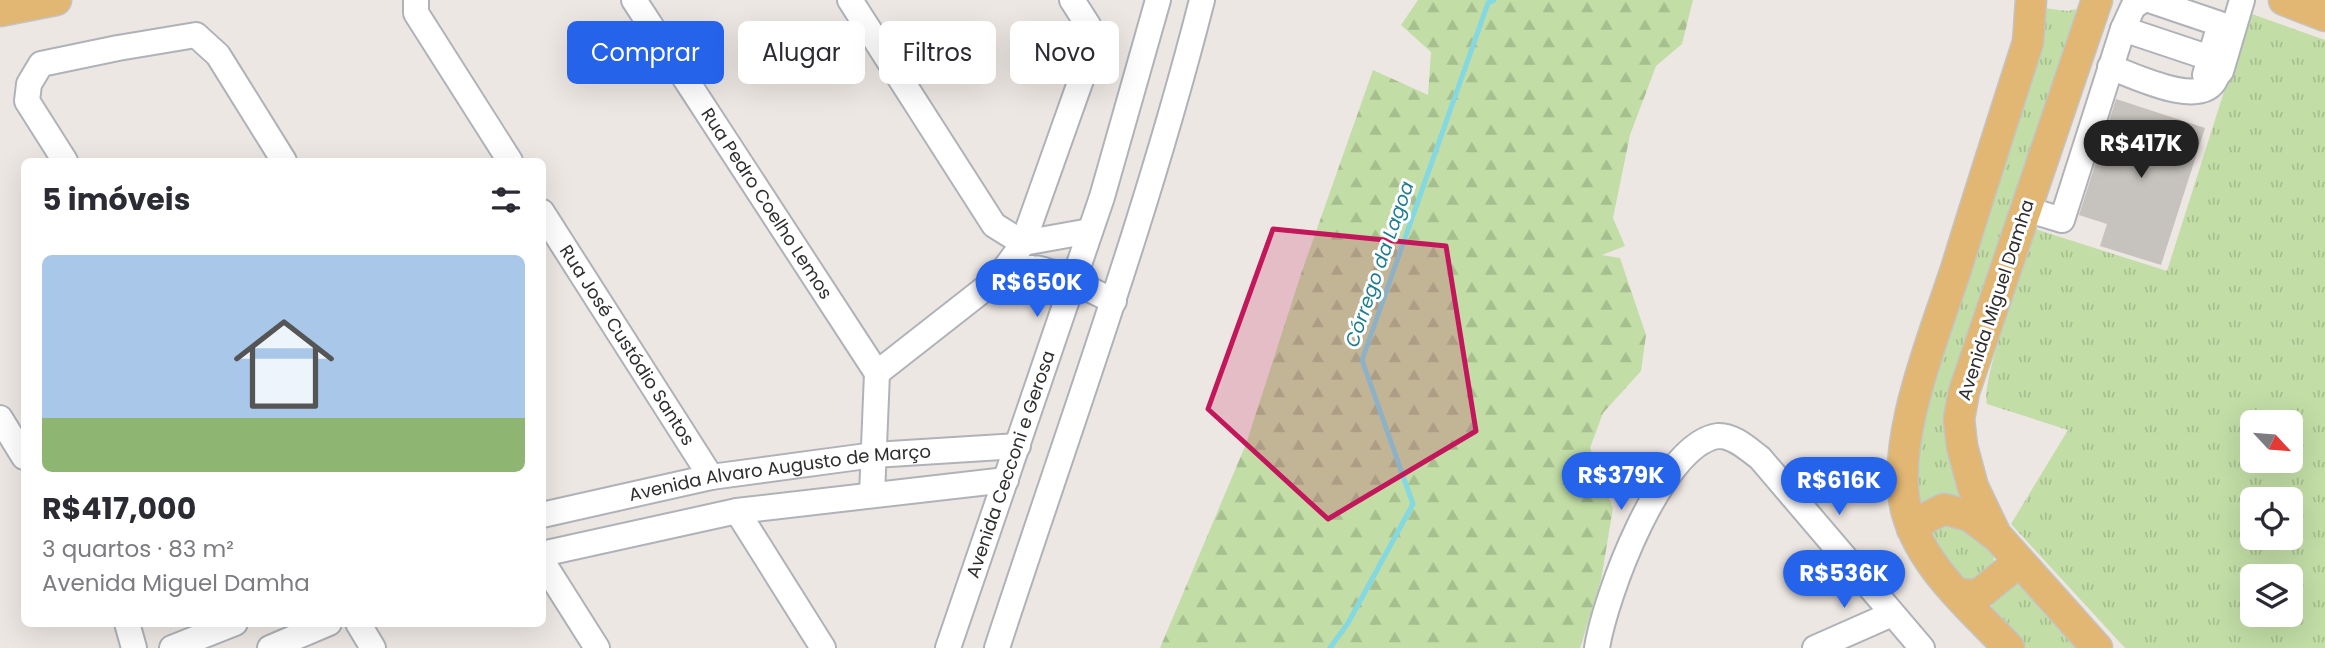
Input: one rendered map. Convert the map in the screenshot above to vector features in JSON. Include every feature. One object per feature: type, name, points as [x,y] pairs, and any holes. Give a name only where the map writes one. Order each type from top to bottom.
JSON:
[{"type":"main road","points":[[0,11],[57,0]]},
{"type":"main road","points":[[2009,648],[1958,594],[1920,548],[1912,529],[1903,491],[1902,463],[1906,431],[2028,42],[2031,0]]},
{"type":"main road","name":"Avenida Miguel Damha","points":[[2097,0],[1964,392],[1959,419],[1962,446],[1973,487],[1996,535],[2097,648]]},
{"type":"main road","points":[[2284,0],[2325,16]]},
{"type":"main road","points":[[1912,529],[1944,509],[1970,516],[1996,535]]},
{"type":"main road","points":[[1958,594],[1975,595],[1982,592],[2019,562]]},
{"type":"street","points":[[416,0],[416,13],[508,158]]},
{"type":"street","name":"Rua Pedro Coelho Lemos","points":[[634,0],[877,373]]},
{"type":"street","points":[[850,0],[994,225],[1023,243],[1090,231]]},
{"type":"street","points":[[997,279],[1023,243],[1093,46],[1088,25],[1072,0]]},
{"type":"street","name":"Avenida Cecconi e Gerosa","points":[[948,648],[1090,231],[1123,128],[1158,0]]},
{"type":"street","points":[[997,648],[1114,301],[1183,76],[1202,0]]},
{"type":"street","points":[[2025,209],[2062,220],[2123,29],[2133,7],[2143,0]]},
{"type":"street","points":[[2110,67],[2187,93],[2202,92],[2212,87],[2209,63],[2220,24],[2149,0]]},
{"type":"street","points":[[2123,29],[2209,63],[2221,71],[2242,0]]},
{"type":"street","points":[[63,158],[27,101],[29,84],[41,64],[196,35],[218,55],[282,158]]},
{"type":"street","name":"Rua José Custódio Santos","points":[[546,218],[711,477]]},
{"type":"street","points":[[872,495],[877,373],[997,279],[1023,268],[1035,267],[1050,271],[1114,301]]},
{"type":"street","points":[[0,418],[21,452]]},
{"type":"street","points":[[1597,648],[1610,595],[1633,538],[1659,491],[1682,459],[1700,441],[1721,436],[1741,443],[1759,458],[1922,648]]},
{"type":"street","name":"Avenida Alvaro Augusto de Março","points":[[546,514],[711,477],[874,455],[1018,446]]},
{"type":"street","name":"Avenida Alvaro Augusto de Março","points":[[546,553],[737,511],[1006,480]]},
{"type":"street","points":[[737,511],[822,648]]},
{"type":"street","points":[[546,567],[597,648]]},
{"type":"street","points":[[1815,648],[1892,614]]},
{"type":"street","points":[[128,627],[134,648]]},
{"type":"street","points":[[172,648],[224,627]]},
{"type":"street","points":[[270,648],[320,627]]},
{"type":"street","points":[[360,627],[373,648]]},
{"type":"highlighted area","points":[[1273,229],[1446,246],[1476,431],[1328,519],[1208,409]]},
{"type":"green space","points":[[1418,0],[1693,0],[1682,44],[1656,66],[1630,135],[1613,218],[1625,246],[1602,255],[1620,258],[1646,335],[1641,371],[1603,413],[1590,448],[1613,508],[1601,580],[1580,648],[1160,648],[1246,444],[1301,274],[1373,70],[1428,95],[1431,52],[1401,25]]},
{"type":"green space","points":[[2044,8],[2068,11],[2076,9],[1956,393],[1966,502],[1917,511],[1911,450]]},
{"type":"green space","points":[[2249,13],[2325,40],[2325,648],[2125,648],[2011,524],[2068,430],[1987,404],[1996,347],[2035,229],[2167,271]]},
{"type":"green space","points":[[1947,514],[1978,535],[1990,549],[1994,565],[1981,581],[1971,580],[1956,572],[1930,535],[1932,527]]},
{"type":"green space","points":[[2021,581],[2085,648],[2024,648],[1993,615],[1991,602],[2000,585]]},
{"type":"building","points":[[2116,99],[2205,128],[2161,265],[2100,246],[2107,224],[2079,215]]},
{"type":"waterway","name":"Córrego da Lagoa","points":[[1330,648],[1348,623],[1413,504],[1362,360],[1488,3],[1494,0]]}]
